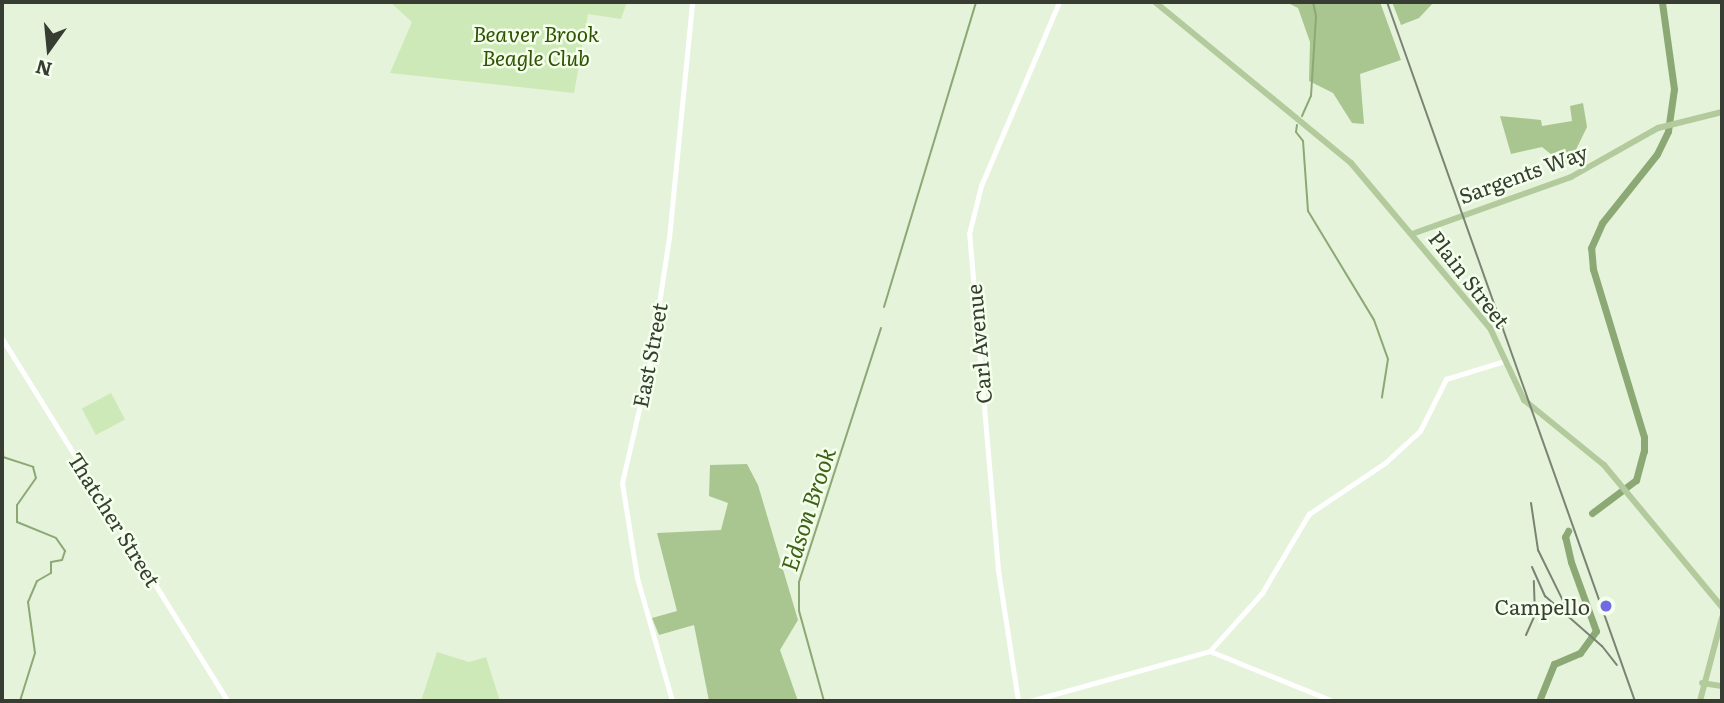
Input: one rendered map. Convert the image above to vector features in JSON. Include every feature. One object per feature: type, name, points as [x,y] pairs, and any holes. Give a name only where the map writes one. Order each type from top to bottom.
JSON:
[{"type":"main road","name":"Plain Street","points":[[1155,2],[1341,153],[1490,328],[1524,400],[1595,457],[1722,607]]},
{"type":"main road","name":"Sargents Way","points":[[1412,234],[1583,172],[1658,128],[1722,112]]},
{"type":"main road","points":[[1700,701],[1702,683],[1722,618]]},
{"type":"main road","points":[[1702,683],[1722,686]]},
{"type":"street","name":"East Street","points":[[672,701],[637,578],[622,483],[650,362],[669,238],[692,2]]},
{"type":"street","name":"Carl Avenue","points":[[1018,701],[998,570],[969,234],[981,186],[1059,2]]},
{"type":"street","name":"Thatcher Street","points":[[2,338],[228,701]]},
{"type":"street","points":[[1033,701],[1210,651],[1262,593],[1301,522],[1319,505],[1385,463],[1420,431],[1432,415],[1443,383],[1451,377],[1506,364]]},
{"type":"street","points":[[1210,651],[1333,701]]},
{"type":"green space","name":"Beaver Brook Beagle Club","points":[[390,2],[627,2],[621,19],[588,14],[574,93],[390,73],[412,22]]},
{"type":"green space","points":[[1286,2],[1380,2],[1401,60],[1360,74],[1364,124],[1352,123],[1333,93],[1309,81],[1310,42],[1298,8]]},
{"type":"green space","points":[[1392,2],[1434,2],[1419,18],[1401,25]]},
{"type":"green space","points":[[1583,103],[1587,127],[1569,164],[1562,163],[1542,147],[1511,154],[1500,116],[1541,120],[1542,126],[1572,121],[1570,106]]},
{"type":"green space","points":[[111,393],[125,419],[96,435],[82,408]]},
{"type":"green space","points":[[747,464],[758,485],[798,620],[780,650],[798,701],[709,701],[694,625],[659,635],[652,618],[677,611],[657,533],[721,530],[728,503],[709,496],[710,465]]},
{"type":"green space","points":[[437,652],[469,662],[486,657],[500,701],[421,701]]},
{"type":"waterway","name":"Edson Brook","points":[[884,307],[976,2]]},
{"type":"waterway","points":[[1302,116],[1311,96],[1316,16],[1313,2]]},
{"type":"waterway","points":[[1592,513],[1636,480],[1644,451],[1644,437],[1593,269],[1591,248],[1602,223],[1657,154],[1668,131],[1674,89],[1662,2]]},
{"type":"waterway","points":[[1297,125],[1296,132],[1303,141],[1308,211],[1374,320],[1388,359],[1382,398]]},
{"type":"waterway","name":"Edson Brook","points":[[824,701],[799,611],[799,582],[881,328]]},
{"type":"waterway","points":[[2,422],[3,457],[33,467],[36,478],[17,505],[17,522],[56,538],[65,551],[62,560],[51,562],[51,573],[37,581],[28,602],[35,653],[20,701]]},
{"type":"waterway","points":[[1539,701],[1554,664],[1580,653],[1596,631],[1571,562],[1565,537],[1568,531]]},
{"type":"railway","points":[[1387,2],[1635,701]]},
{"type":"railway","points":[[1531,503],[1538,550],[1566,607]]},
{"type":"railway","points":[[1532,567],[1545,596],[1602,646],[1617,665]]},
{"type":"railway","points":[[1526,635],[1535,615],[1534,581]]},
{"type":"place","name":"Campello","points":[[1606,606]]}]
